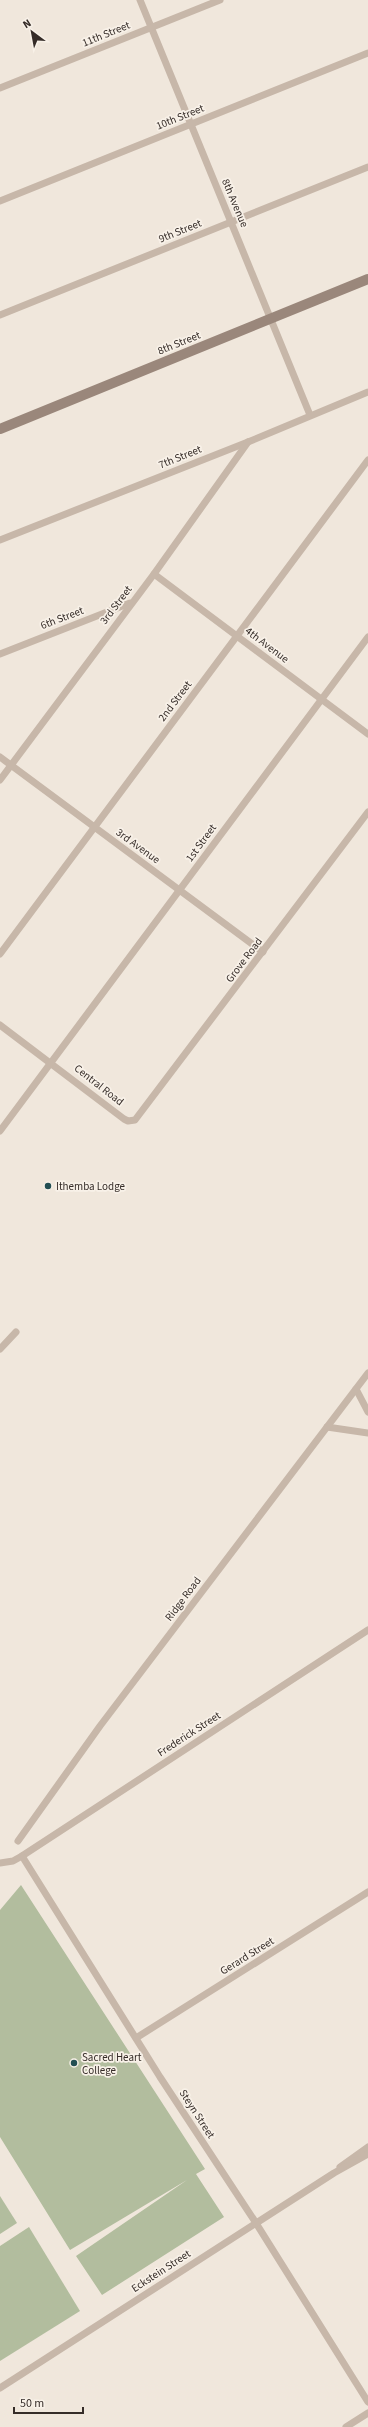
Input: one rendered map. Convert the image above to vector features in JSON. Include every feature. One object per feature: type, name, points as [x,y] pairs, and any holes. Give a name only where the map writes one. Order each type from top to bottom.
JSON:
[{"type":"main road","name":"8th Street","points":[[0,429],[368,279]]},
{"type":"street","name":"8th Avenue","points":[[140,0],[310,415]]},
{"type":"street","name":"11th Street","points":[[0,88],[220,0]]},
{"type":"street","name":"10th Street","points":[[0,201],[368,53]]},
{"type":"street","name":"9th Street","points":[[0,315],[368,167]]},
{"type":"street","name":"7th Street","points":[[0,540],[248,442],[368,392]]},
{"type":"street","name":"3rd Street","points":[[0,780],[154,574],[248,442]]},
{"type":"street","name":"2nd Street","points":[[0,954],[368,460]]},
{"type":"street","name":"4th Avenue","points":[[154,574],[368,734]]},
{"type":"street","name":"6th Street","points":[[0,654],[131,603]]},
{"type":"street","name":"1st Street","points":[[0,1131],[368,637]]},
{"type":"street","name":"3rd Avenue","points":[[0,757],[263,952]]},
{"type":"street","name":"Grove Road","points":[[135,1120],[368,812]]},
{"type":"street","name":"Central Road","points":[[0,1025],[52,1062],[124,1119],[128,1121],[135,1120]]},
{"type":"street","points":[[0,1349],[16,1332]]},
{"type":"street","name":"Ridge Road","points":[[18,1841],[100,1726],[328,1428],[368,1373]]},
{"type":"street","points":[[356,1389],[368,1412]]},
{"type":"street","points":[[328,1428],[368,1433]]},
{"type":"street","name":"Frederick Street","points":[[22,1856],[368,1630]]},
{"type":"street","points":[[1,1863],[13,1861],[22,1856]]},
{"type":"street","name":"Steyn Street","points":[[22,1856],[136,2038],[256,2223],[368,2402]]},
{"type":"street","name":"Gerard Street","points":[[136,2038],[368,1892]]},
{"type":"street","name":"Eckstein Street","points":[[334,2173],[368,2147]]},
{"type":"street","name":"Eckstein Street","points":[[0,2388],[334,2173],[368,2154]]},
{"type":"street","points":[[346,2427],[368,2413]]},
{"type":"green space","name":"Sacred Heart College","points":[[21,1885],[205,2169],[196,2174],[224,2217],[102,2295],[76,2256],[187,2180],[70,2250],[0,2137],[0,1910]]},
{"type":"green space","points":[[0,2196],[17,2223],[0,2234]]},
{"type":"green space","points":[[29,2227],[80,2311],[0,2361],[0,2246]]},
{"type":"place","name":"Ithemba Lodge","points":[[48,1186]]},
{"type":"place","name":"Sacred Heart College","points":[[74,2063]]}]
